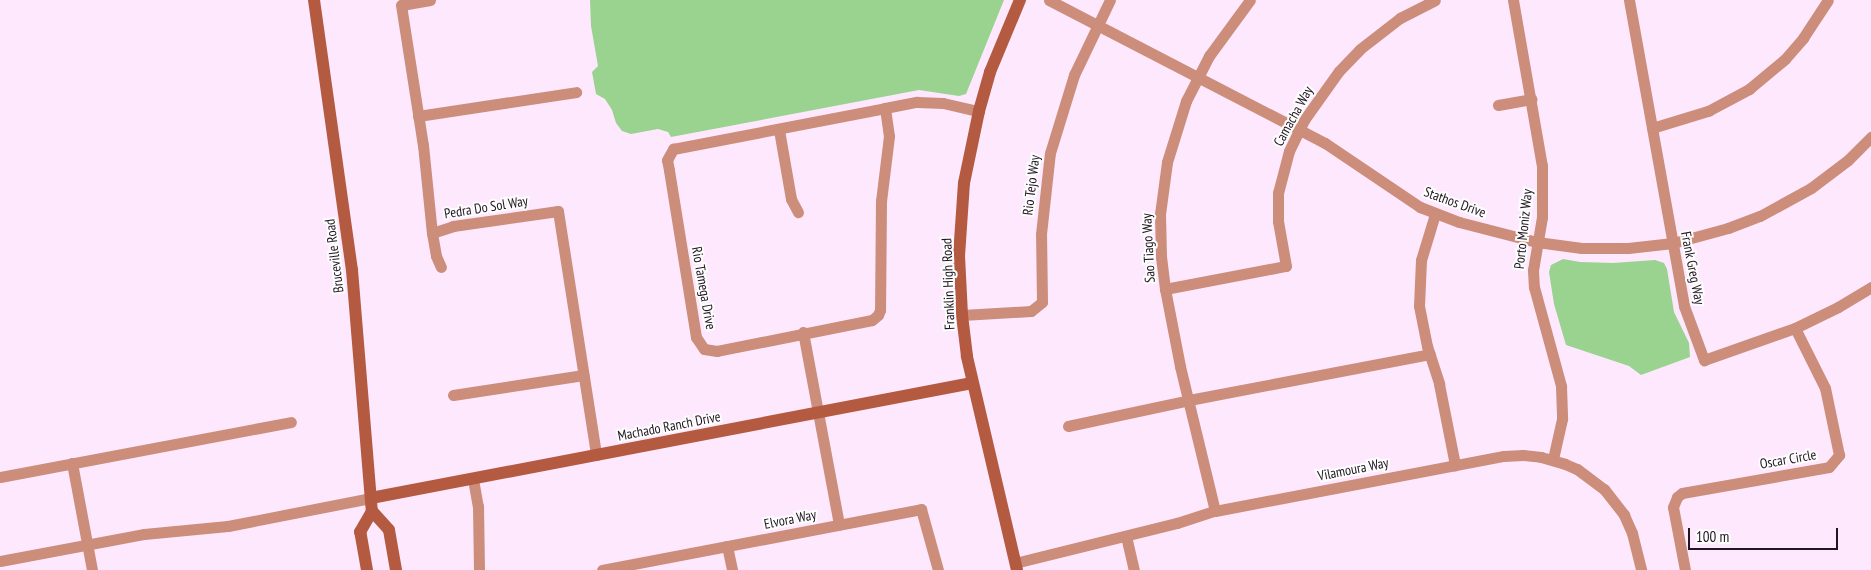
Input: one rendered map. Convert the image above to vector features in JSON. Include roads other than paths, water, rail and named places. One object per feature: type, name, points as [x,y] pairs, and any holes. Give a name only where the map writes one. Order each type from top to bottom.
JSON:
[{"type":"street","name":"Bruceville Road","points":[[314,0],[352,270],[372,505]]},
{"type":"street","name":"Pedra Do Sol Way","points":[[430,0],[401,5],[418,116],[432,232],[453,226],[558,211],[596,455]]},
{"type":"street","name":"Franklin High Road","points":[[1016,566],[972,383],[962,315],[959,256],[961,212],[969,154],[978,111],[990,72],[1020,0]]},
{"type":"street","name":"Stathos Drive","points":[[1049,0],[1299,129],[1339,152],[1398,194],[1435,214],[1538,242],[1605,248],[1673,243],[1728,228],[1781,205],[1830,174],[1871,137]]},
{"type":"street","name":"Rio Tejo Way","points":[[962,315],[1031,311],[1042,302],[1041,234],[1050,153],[1068,92],[1096,24],[1110,0]]},
{"type":"street","name":"Sao Tiago Way","points":[[1216,511],[1188,400],[1165,289],[1160,236],[1162,193],[1175,131],[1198,77],[1222,36],[1250,0]]},
{"type":"street","name":"Camacha Way","points":[[1165,289],[1286,266],[1278,221],[1278,193],[1284,165],[1299,129],[1320,94],[1360,49],[1400,18],[1435,0]]},
{"type":"street","name":"Porto Moniz Way","points":[[1513,0],[1542,166],[1542,208],[1533,270],[1534,287],[1556,366],[1562,399],[1562,419],[1553,459]]},
{"type":"street","name":"Frank Greg Way","points":[[1629,0],[1684,306],[1704,360],[1795,328],[1838,307],[1871,287]]},
{"type":"street","points":[[1652,128],[1708,112],[1748,89],[1784,59],[1803,38],[1828,0]]},
{"type":"street","points":[[418,116],[576,92]]},
{"type":"street","points":[[1498,105],[1531,99]]},
{"type":"street","name":"Rio Tamega Drive","points":[[884,108],[889,136],[881,201],[878,315],[872,320],[803,332],[718,351],[704,349],[696,337],[667,160],[674,149],[779,130],[884,108],[917,102],[943,104],[978,111]]},
{"type":"street","points":[[779,130],[790,199],[798,212]]},
{"type":"street","points":[[1435,214],[1426,238],[1419,283],[1422,322],[1439,384],[1455,465]]},
{"type":"street","points":[[432,232],[436,256],[441,267]]},
{"type":"street","name":"Oscar Circle","points":[[1685,570],[1673,507],[1677,498],[1682,493],[1829,467],[1840,456],[1825,388],[1795,328]]},
{"type":"street","points":[[803,332],[839,525]]},
{"type":"street","points":[[1068,426],[1188,400],[1430,354]]},
{"type":"street","points":[[452,395],[583,375]]},
{"type":"street","name":"Machado Ranch Drive","points":[[372,505],[472,479],[972,383]]},
{"type":"street","points":[[0,477],[291,422]]},
{"type":"street","name":"Vilamoura Way","points":[[1016,566],[1216,511],[1455,465],[1522,455],[1553,459],[1578,469],[1594,480],[1613,499],[1632,533],[1640,570]]},
{"type":"street","points":[[72,463],[92,570]]},
{"type":"street","points":[[472,479],[478,513],[479,570]]},
{"type":"street","points":[[0,561],[144,534],[228,526],[372,505]]},
{"type":"street","points":[[367,570],[360,532],[372,505]]},
{"type":"street","points":[[372,505],[389,530],[396,570]]},
{"type":"street","name":"Elvora Way","points":[[603,570],[921,509],[938,570]]},
{"type":"street","points":[[1126,536],[1134,570]]},
{"type":"street","points":[[727,546],[732,570]]}]
